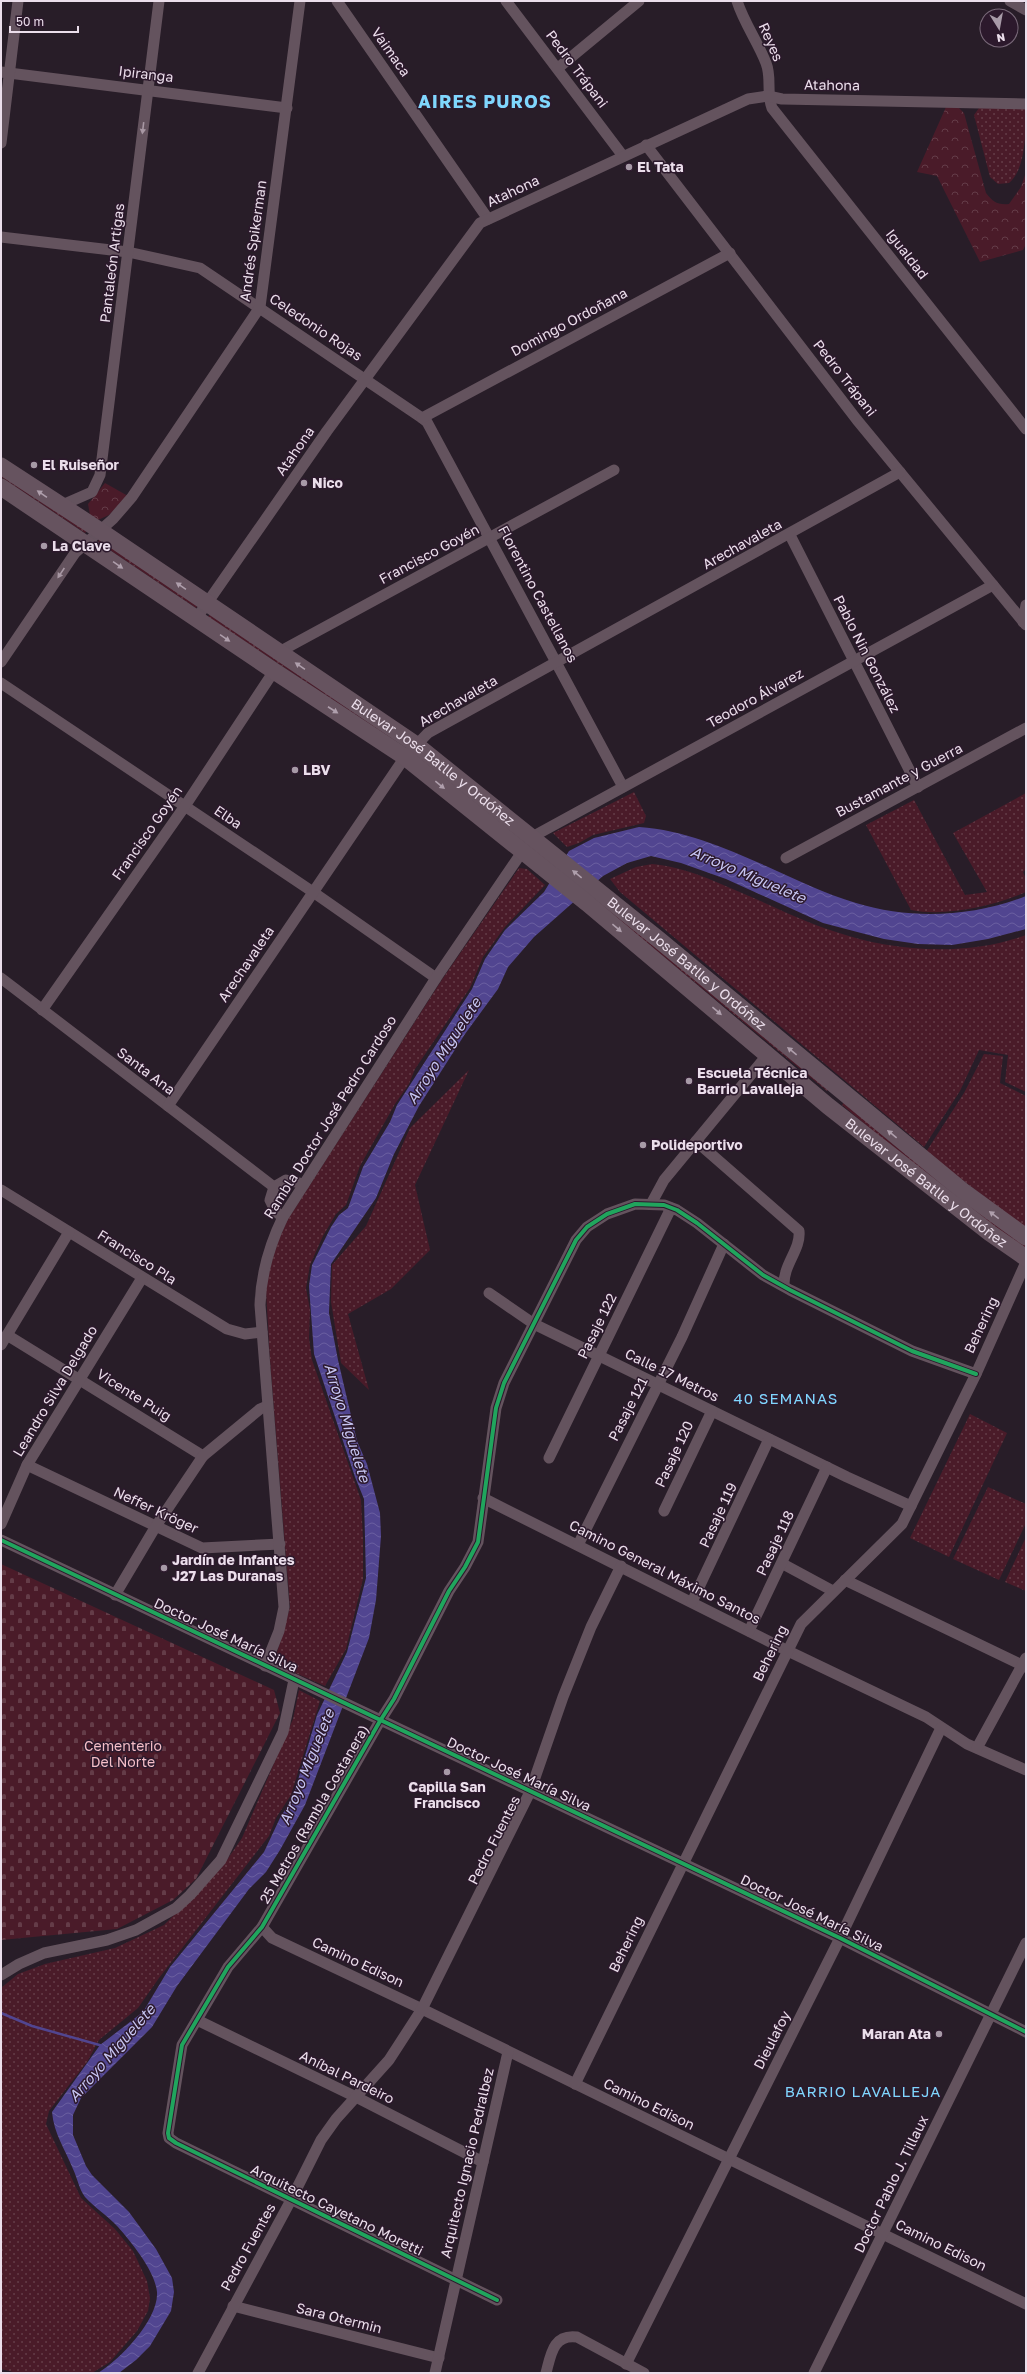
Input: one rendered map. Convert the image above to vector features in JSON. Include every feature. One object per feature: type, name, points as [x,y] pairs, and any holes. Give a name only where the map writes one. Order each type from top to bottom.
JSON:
[{"type":"main road","name":"Bulevar José Batlle y Ordóñez","points":[[1,466],[60,506],[99,530],[279,652],[410,751],[532,837],[556,857],[593,897],[828,1106],[990,1233],[1026,1258]]},
{"type":"main road","name":"Bulevar José Batlle y Ordóñez","points":[[1,487],[274,671],[410,751],[522,852],[544,869],[593,897],[841,1091],[964,1192],[1026,1237]]},
{"type":"street","points":[[1,143],[5,72],[18,1]]},
{"type":"street","name":"Pantaleón Artigas","points":[[60,506],[87,495],[98,483],[159,1]]},
{"type":"street","name":"Andrés Spikerman","points":[[99,530],[122,508],[140,487],[260,307],[300,1]]},
{"type":"street","name":"Vaimaca","points":[[337,1],[488,219]]},
{"type":"street","name":"Pedro Trápani","points":[[506,1],[623,156]]},
{"type":"street","name":"Reyes","points":[[737,1],[766,64],[769,77],[768,96]]},
{"type":"street","points":[[1010,1],[1026,10]]},
{"type":"street","points":[[558,68],[637,2]]},
{"type":"street","name":"Ipiranga","points":[[5,72],[148,89],[287,108]]},
{"type":"street","name":"Atahona","points":[[196,619],[327,431],[480,223],[748,99],[768,96],[782,99],[1026,104]]},
{"type":"street","name":"Igualdad","points":[[768,96],[772,108],[1026,429]]},
{"type":"street","name":"Pedro Trápani","points":[[646,145],[857,420],[1024,623]]},
{"type":"street","name":"Celedonio Rojas","points":[[1,236],[128,252],[166,259],[200,268],[260,307],[422,418]]},
{"type":"street","name":"Domingo Ordoñana","points":[[422,418],[730,254]]},
{"type":"street","name":"Florentino Castellanos","points":[[422,418],[427,422],[490,537],[623,787]]},
{"type":"street","name":"Francisco Goyén","points":[[279,652],[614,470]]},
{"type":"street","name":"Arechavaleta","points":[[168,1106],[410,751],[428,733],[790,535],[900,472]]},
{"type":"street","points":[[1,662],[75,552],[99,530]]},
{"type":"street","name":"Pablo Nin González","points":[[790,535],[918,787]]},
{"type":"street","name":"Teodoro Álvarez","points":[[532,837],[993,585]]},
{"type":"street","points":[[1024,623],[1026,605]]},
{"type":"street","name":"Francisco Goyén","points":[[42,1010],[185,806],[274,671]]},
{"type":"street","name":"Elba","points":[[1,684],[313,892],[436,978]]},
{"type":"street","name":"Bustamante y Guerra","points":[[786,858],[1026,728]]},
{"type":"street","name":"Rambla Doctor José Pedro Cardoso","points":[[265,1666],[283,1620],[284,1607],[260,1305],[263,1271],[273,1238],[282,1217],[436,978],[522,852]]},
{"type":"street","name":"Santa Ana","points":[[1,978],[274,1187]]},
{"type":"street","points":[[651,1204],[664,1180],[768,1054]]},
{"type":"street","points":[[828,1106],[841,1091]]},
{"type":"street","points":[[696,1141],[799,1232],[798,1243],[786,1268],[784,1286]]},
{"type":"street","points":[[282,1217],[276,1212],[270,1200],[274,1187],[286,1180],[304,1184]]},
{"type":"street","name":"Francisco Pla","points":[[1,1190],[226,1329],[245,1334],[262,1332]]},
{"type":"street","name":"25 Metros (Rambla Costanera)","points":[[169,2138],[179,2056],[182,2045],[228,1967],[262,1927],[380,1720],[394,1699],[449,1591],[466,1568],[478,1542],[496,1408],[504,1383],[570,1252],[587,1227],[607,1214],[635,1204],[651,1204],[671,1208],[697,1223],[768,1277],[784,1286],[912,1351],[976,1374]]},
{"type":"street","name":"Pasaje 122","points":[[550,1458],[671,1208]]},
{"type":"street","points":[[1,1345],[69,1232]]},
{"type":"street","name":"Pasaje 121","points":[[578,1545],[678,1343],[724,1244]]},
{"type":"street","name":"Behering","points":[[575,2084],[682,1863],[801,1624],[833,1591],[892,1536],[902,1524],[976,1374],[1026,1262]]},
{"type":"street","points":[[768,1277],[780,1273],[786,1268]]},
{"type":"street","name":"Leandro Silva Delgado","points":[[1,1524],[27,1465],[79,1378],[142,1278]]},
{"type":"street","name":"Calle 17 Metros","points":[[489,1293],[534,1324],[769,1439],[911,1506]]},
{"type":"street","name":"Vicente Puig","points":[[7,1334],[203,1456]]},
{"type":"street","points":[[115,1595],[156,1526],[203,1456],[260,1409],[267,1406]]},
{"type":"street","name":"Pasaje 120","points":[[664,1511],[712,1411]]},
{"type":"street","name":"Pasaje 119","points":[[692,1602],[769,1439]]},
{"type":"street","name":"Neffer Kröger","points":[[27,1465],[202,1548],[280,1544]]},
{"type":"street","name":"Pasaje 118","points":[[749,1631],[827,1467]]},
{"type":"street","name":"Camino General Máximo Santos","points":[[483,1498],[788,1651],[926,1717],[941,1728],[977,1748],[1026,1770]]},
{"type":"street","name":"Doctor José María Silva","points":[[1,1540],[840,1938],[1026,2032]]},
{"type":"street","points":[[782,1564],[833,1591]]},
{"type":"street","name":"Pedro Fuentes","points":[[198,2373],[291,2200],[321,2140],[356,2097],[396,2052],[422,2009],[530,1792],[563,1696],[591,1627],[621,1566]]},
{"type":"street","points":[[845,1580],[1025,1664],[977,1748]]},
{"type":"street","points":[[1,1975],[19,1964],[44,1953],[107,1940],[136,1930],[176,1908],[190,1895],[221,1860],[283,1732],[294,1680]]},
{"type":"street","name":"Dieulafoy","points":[[626,2364],[840,1938],[941,1728]]},
{"type":"street","name":"Camino Edison","points":[[262,1927],[272,1938],[422,2009],[1026,2304]]},
{"type":"street","name":"Doctor Pablo J. Tillaux","points":[[814,2373],[992,2015],[1026,1943]]},
{"type":"street","name":"Aníbal Pardeiro","points":[[197,2020],[356,2097],[483,2162]]},
{"type":"street","name":"Arquitecto Ignacio Pedralbez","points":[[435,2373],[508,2052]]},
{"type":"street","name":"Arquitecto Cayetano Moretti","points":[[169,2138],[291,2200],[497,2300]]},
{"type":"street","name":"Sara Otermin","points":[[233,2306],[439,2358]]},
{"type":"street","points":[[546,2373],[553,2348],[562,2338],[577,2337],[644,2373]]},
{"type":"green space","points":[[946,107],[958,107],[964,113],[986,193],[993,201],[1001,204],[1009,204],[1021,187],[1026,172],[1026,244],[1023,250],[980,262],[937,176],[917,172]]},
{"type":"green space","points":[[979,108],[1026,108],[1025,137],[1022,159],[1015,177],[1009,183],[998,184],[990,177],[974,115]]},
{"type":"green space","points":[[1,472],[87,530],[85,533],[1,477]]},
{"type":"green space","points":[[105,483],[128,496],[109,515],[98,520],[90,515],[88,504]]},
{"type":"green space","points":[[100,538],[198,604],[196,608],[98,542]]},
{"type":"green space","points":[[210,614],[397,738],[395,741],[208,617]]},
{"type":"green space","points":[[634,792],[646,816],[644,823],[593,835],[579,843],[567,847],[553,833]]},
{"type":"green space","points":[[1026,793],[1026,869],[1023,872],[1026,879],[1026,892],[999,902],[970,909],[939,912],[911,910],[866,825],[914,800],[965,895],[987,892],[953,833]]},
{"type":"green space","points":[[652,864],[678,868],[690,872],[822,927],[880,944],[930,949],[954,949],[979,947],[1026,935],[1026,1092],[1005,1082],[1008,1055],[979,1050],[960,1091],[924,1147],[620,892],[610,879],[636,867]]},
{"type":"green space","points":[[519,868],[527,869],[545,885],[505,927],[483,957],[470,988],[415,1069],[409,1084],[395,1104],[360,1166],[346,1205],[336,1214],[323,1236],[310,1265],[306,1288],[310,1310],[309,1338],[312,1360],[361,1500],[363,1539],[363,1579],[346,1649],[325,1686],[277,1665],[276,1656],[290,1607],[270,1360],[266,1291],[267,1277],[278,1241],[288,1219],[443,978]]},
{"type":"green space","points":[[592,894],[828,1090],[827,1091],[590,896]]},
{"type":"green space","points":[[984,1054],[1003,1056],[1000,1083],[1026,1096],[1026,1229],[926,1152],[964,1093]]},
{"type":"green space","points":[[469,1070],[415,1185],[430,1250],[391,1289],[348,1314],[369,1390],[341,1363],[331,1302],[332,1265],[366,1226],[410,1128]]},
{"type":"green space","points":[[844,1102],[1026,1243],[1026,1249],[1002,1233],[932,1180],[842,1105]]},
{"type":"green space","points":[[970,1414],[1007,1433],[949,1557],[910,1538]]},
{"type":"green space","points":[[988,1487],[1026,1504],[1026,1523],[999,1580],[953,1559]]},
{"type":"green space","points":[[1026,1537],[1026,1591],[1005,1582]]},
{"type":"green space","name":"Cementerio Del Norte","points":[[1,1564],[274,1690],[280,1713],[196,1879],[173,1900],[117,1929],[1,1940]]},
{"type":"green space","points":[[299,1690],[320,1701],[291,1795],[276,1818],[269,1836],[159,1978],[138,2008],[99,2040],[87,2062],[49,2111],[46,2124],[81,2198],[115,2229],[133,2251],[147,2281],[150,2298],[148,2311],[137,2331],[110,2362],[92,2373],[17,2373],[1,2369],[1,1988],[18,1974],[45,1964],[115,1948],[164,1925],[222,1867],[242,1838],[293,1719]]},
{"type":"water","name":"Arroyo Miguelete","points":[[639,827],[672,832],[704,841],[833,895],[856,903],[898,912],[942,914],[963,912],[1006,903],[1026,896],[1026,929],[988,939],[952,945],[918,944],[884,939],[823,923],[726,879],[681,863],[651,856],[627,863],[603,876],[534,937],[508,967],[498,989],[465,1034],[419,1106],[394,1154],[376,1198],[331,1264],[329,1313],[338,1360],[357,1441],[367,1464],[380,1513],[381,1536],[376,1600],[369,1638],[305,1805],[280,1850],[266,1872],[249,1889],[177,1986],[152,2027],[81,2098],[73,2115],[73,2135],[86,2166],[92,2175],[129,2212],[156,2249],[172,2278],[174,2292],[171,2311],[150,2346],[136,2360],[119,2373],[98,2373],[117,2359],[127,2349],[145,2326],[156,2303],[157,2292],[152,2275],[136,2249],[118,2227],[83,2194],[57,2134],[52,2112],[100,2045],[143,2012],[170,1967],[264,1852],[280,1818],[293,1797],[317,1715],[347,1652],[366,1578],[364,1499],[355,1477],[314,1354],[309,1286],[312,1265],[331,1227],[339,1215],[348,1208],[363,1167],[390,1122],[397,1105],[472,989],[485,959],[505,930],[544,892],[569,851],[594,838]]},
{"type":"waterway","name":"Arroyo Miguelete","points":[[1,2013],[32,2026],[103,2046]]},
{"type":"cycle path","points":[[497,2300],[176,2143],[169,2138],[168,2133],[182,2045],[228,1967],[262,1927],[394,1699],[449,1591],[465,1567],[478,1542],[496,1408],[504,1383],[576,1240],[587,1227],[607,1214],[635,1204],[664,1205],[677,1210],[697,1223],[763,1275],[790,1290],[912,1351],[976,1374]]},
{"type":"cycle path","points":[[1,1540],[840,1938],[1026,2032]]},
{"type":"place","name":"El Tata","points":[[629,167]]},
{"type":"place","name":"El Ruiseñor","points":[[34,465]]},
{"type":"place","name":"Nico","points":[[304,483]]},
{"type":"place","name":"La Clave","points":[[44,546]]},
{"type":"place","name":"LBV","points":[[295,770]]},
{"type":"place","name":"Escuela Técnica Barrio Lavalleja","points":[[689,1081]]},
{"type":"place","name":"Polideportivo","points":[[643,1145]]},
{"type":"place","name":"Jardín de Infantes J27 Las Duranas","points":[[164,1568]]},
{"type":"place","name":"Capilla San Francisco","points":[[447,1772]]},
{"type":"place","name":"Maran Ata","points":[[939,2034]]},
{"type":"district","name":"AIRES PUROS","points":[[485,102]]},
{"type":"district","name":"40 SEMANAS","points":[[786,1399]]},
{"type":"district","name":"BARRIO LAVALLEJA","points":[[863,2092]]}]
